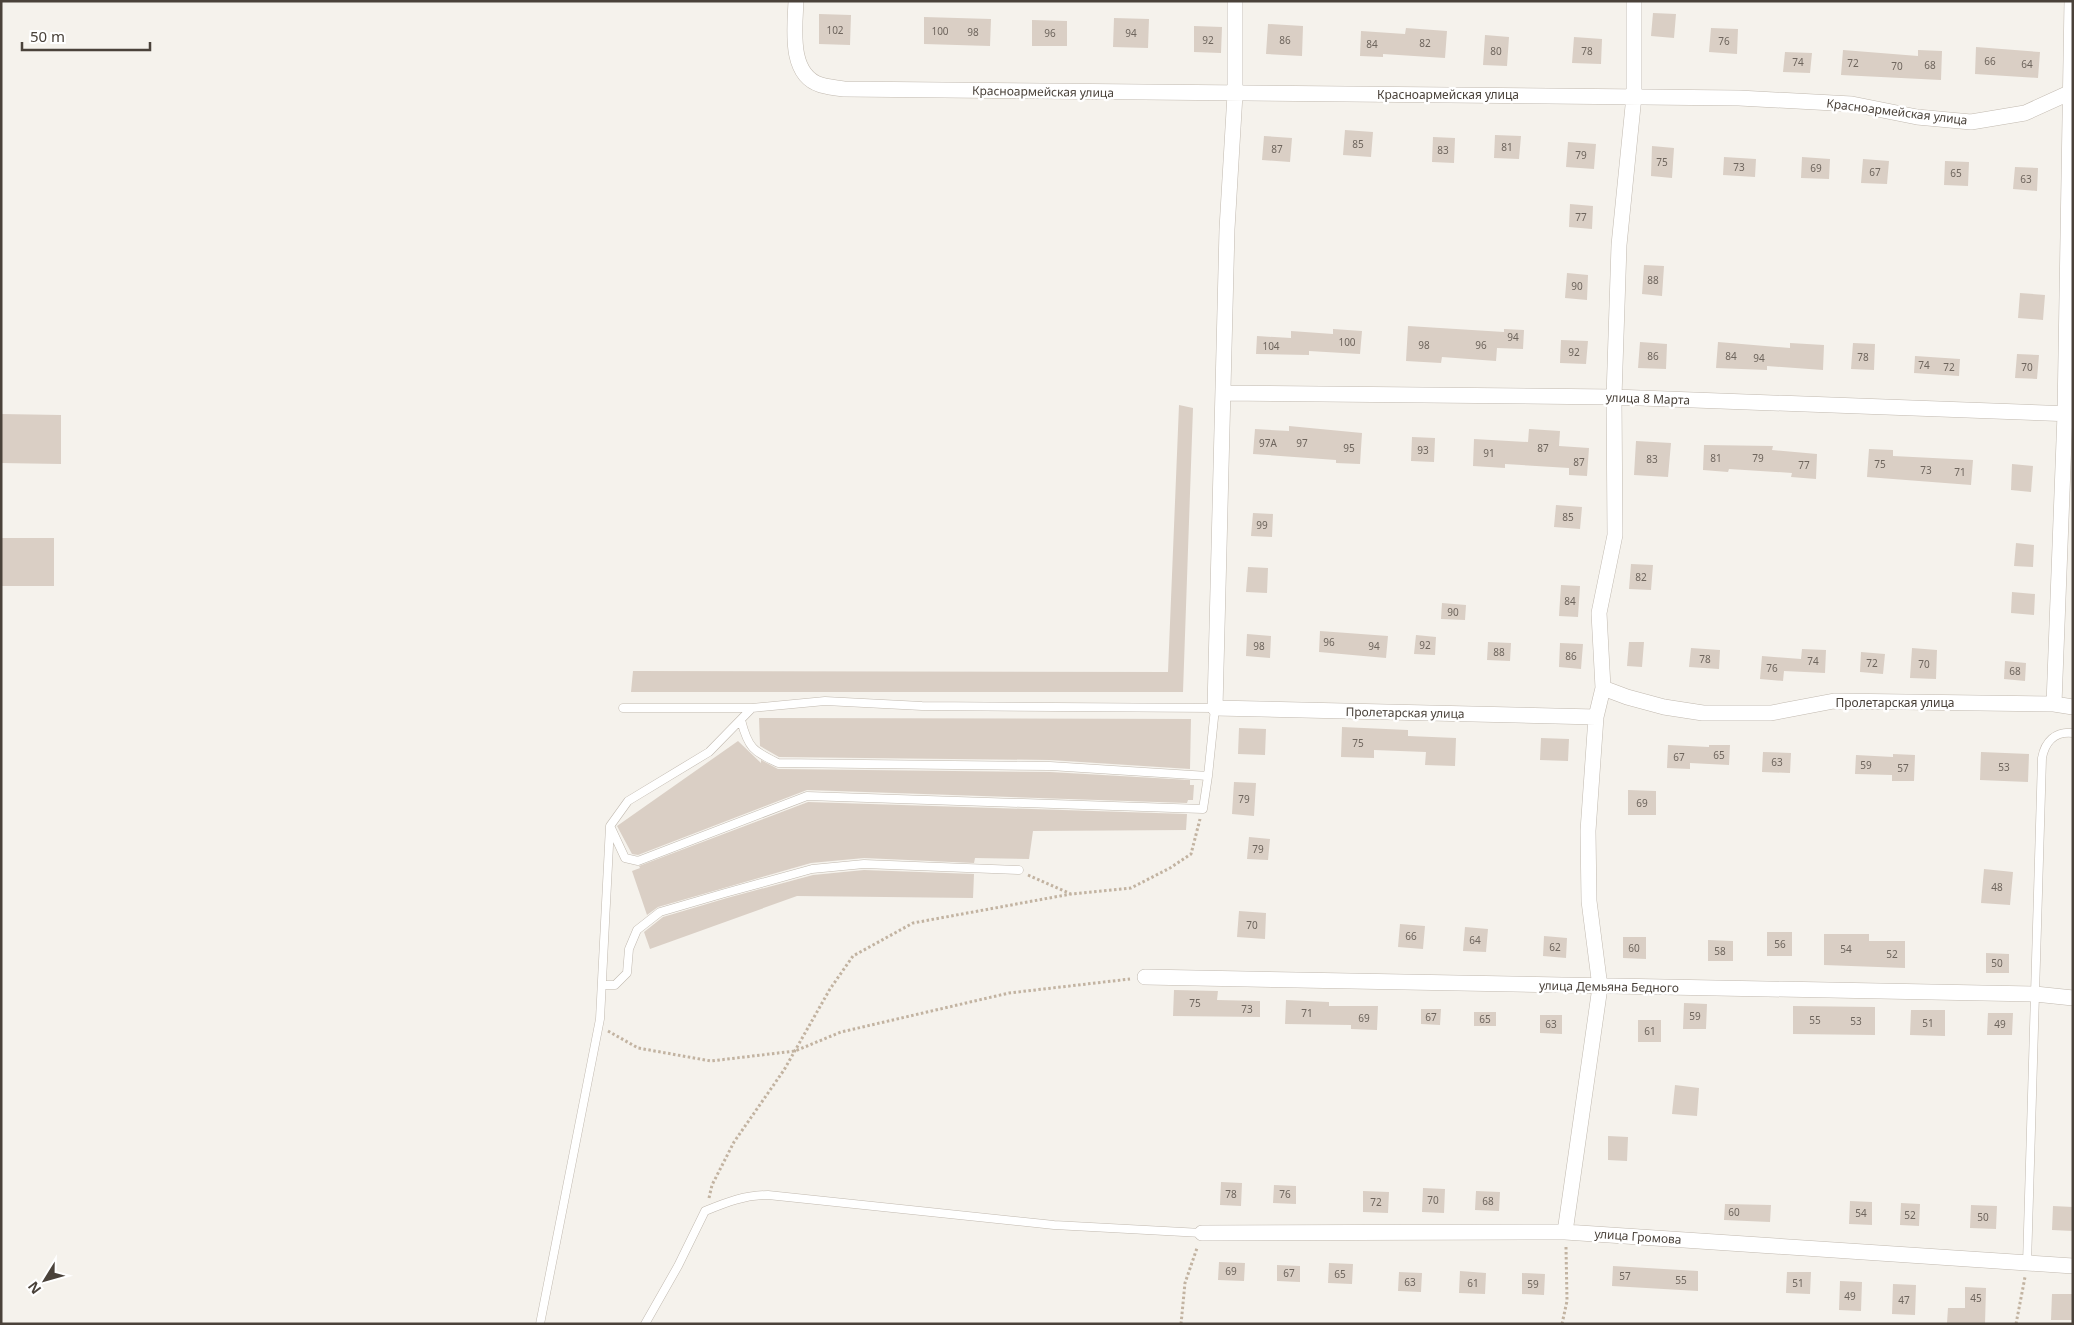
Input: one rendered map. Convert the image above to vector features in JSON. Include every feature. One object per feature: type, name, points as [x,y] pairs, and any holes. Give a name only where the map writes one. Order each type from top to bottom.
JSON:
[{"type":"street","name":"Красноармейская улица","points":[[796,1],[795,47],[801,68],[809,78],[819,85],[844,89],[1739,98],[1852,104],[1917,117],[1972,122],[2025,113],[2071,92]]},
{"type":"street","points":[[1215,708],[1227,229],[1235,94],[1235,1]]},
{"type":"street","points":[[1565,1232],[1600,987],[1589,901],[1587,867],[1588,832],[1596,717],[1602,688],[1600,613],[1615,535],[1614,397],[1619,245],[1634,96],[1634,1]]},
{"type":"street","points":[[2054,704],[2069,414],[2072,1]]},
{"type":"street","name":"улица 8 Марта","points":[[1223,393],[1614,397],[2069,414]]},
{"type":"street","name":"Пролетарская улица","points":[[1602,688],[1664,707],[1703,714],[1771,713],[1834,701],[2054,704],[2073,707]]},
{"type":"street","name":"Пролетарская улица","points":[[1215,708],[1596,717]]},
{"type":"street","name":"улица Демьяна Бедного","points":[[1145,977],[2035,994],[2073,998]]},
{"type":"street","name":"улица Громова","points":[[1202,1233],[1565,1232],[2073,1266]]},
{"type":"lane","points":[[610,826],[625,858],[638,861],[807,796],[1203,809],[1215,708],[922,706],[825,702],[752,708],[623,708]]},
{"type":"lane","points":[[540,1324],[599,1025],[610,826],[628,801],[709,752],[752,708]]},
{"type":"lane","points":[[741,720],[743,730],[754,751],[778,763],[1050,766],[1208,776]]},
{"type":"lane","points":[[2027,1264],[2042,758],[2044,747],[2053,737],[2073,733]]},
{"type":"lane","points":[[602,985],[615,985],[627,973],[629,949],[637,930],[660,912],[804,871],[864,864],[1019,870]]},
{"type":"lane","points":[[645,1324],[678,1266],[705,1211],[733,1199],[751,1195],[768,1195],[1054,1225],[1202,1233]]},
{"type":"path","points":[[705,1211],[712,1185],[734,1142],[784,1070],[830,989],[853,956],[913,923],[1071,894],[1131,888],[1170,868],[1190,854],[1203,809]]},
{"type":"path","points":[[1019,870],[1071,894]]},
{"type":"path","points":[[599,1025],[638,1048],[711,1061],[795,1050],[841,1032],[1009,993],[1145,977]]},
{"type":"path","points":[[1562,1324],[1567,1301],[1565,1232]]},
{"type":"path","points":[[1181,1324],[1185,1283],[1202,1233]]},
{"type":"path","points":[[2016,1324],[2027,1264]]},
{"type":"building","points":[[1653,13],[1676,14],[1674,38],[1651,36]]},
{"type":"building","points":[[819,14],[851,15],[850,45],[819,44]]},
{"type":"building","points":[[924,17],[991,19],[990,46],[924,44]]},
{"type":"building","points":[[1114,18],[1149,19],[1148,48],[1113,47]]},
{"type":"building","points":[[1032,20],[1067,21],[1067,46],[1032,46]]},
{"type":"building","points":[[1268,24],[1303,26],[1302,56],[1266,54]]},
{"type":"building","points":[[1194,26],[1222,27],[1221,53],[1194,52]]},
{"type":"building","points":[[1406,28],[1447,31],[1445,58],[1383,54],[1383,57],[1360,56],[1361,31],[1405,34]]},
{"type":"building","points":[[1711,28],[1738,29],[1737,54],[1709,52]]},
{"type":"building","points":[[1485,35],[1509,37],[1507,66],[1483,65]]},
{"type":"building","points":[[1574,37],[1602,39],[1601,64],[1572,63]]},
{"type":"building","points":[[1976,47],[2040,52],[2038,78],[1975,74]]},
{"type":"building","points":[[1843,50],[1918,56],[1918,50],[1942,51],[1941,80],[1841,75]]},
{"type":"building","points":[[1785,52],[1812,53],[1810,73],[1783,72]]},
{"type":"building","points":[[1345,130],[1373,132],[1371,157],[1343,155]]},
{"type":"building","points":[[1495,135],[1521,136],[1519,159],[1494,158]]},
{"type":"building","points":[[1264,136],[1292,138],[1290,162],[1262,160]]},
{"type":"building","points":[[1433,137],[1455,138],[1454,163],[1432,162]]},
{"type":"building","points":[[1568,142],[1596,144],[1594,169],[1566,167]]},
{"type":"building","points":[[1652,146],[1674,148],[1672,178],[1651,176]]},
{"type":"building","points":[[1724,157],[1756,159],[1755,177],[1723,175]]},
{"type":"building","points":[[1802,157],[1830,159],[1829,179],[1801,178]]},
{"type":"building","points":[[1863,159],[1889,161],[1887,184],[1861,183]]},
{"type":"building","points":[[1945,161],[1969,162],[1968,186],[1944,185]]},
{"type":"building","points":[[2015,167],[2038,168],[2037,191],[2013,189]]},
{"type":"building","points":[[1570,204],[1593,206],[1592,229],[1569,227]]},
{"type":"building","points":[[1644,265],[1664,266],[1662,296],[1642,294]]},
{"type":"building","points":[[1567,273],[1588,275],[1587,300],[1565,298]]},
{"type":"building","points":[[2020,293],[2045,295],[2043,320],[2018,318]]},
{"type":"building","points":[[1408,326],[1504,332],[1504,329],[1524,330],[1523,349],[1497,348],[1496,361],[1442,357],[1441,363],[1406,361]]},
{"type":"building","points":[[1333,329],[1362,331],[1360,354],[1309,351],[1309,355],[1256,354],[1257,336],[1291,338],[1291,331],[1333,334]]},
{"type":"building","points":[[1561,340],[1588,341],[1586,364],[1560,363]]},
{"type":"building","points":[[1640,342],[1667,344],[1666,369],[1638,368]]},
{"type":"building","points":[[1718,342],[1790,348],[1790,343],[1824,345],[1823,370],[1767,366],[1767,370],[1716,368]]},
{"type":"building","points":[[1853,343],[1875,344],[1874,370],[1851,369]]},
{"type":"building","points":[[2017,354],[2039,355],[2037,379],[2015,378]]},
{"type":"building","points":[[1915,356],[1960,359],[1959,376],[1914,373]]},
{"type":"building","points":[[1179,405],[1193,408],[1183,692],[631,692],[633,671],[1168,672]]},
{"type":"building","points":[[1,414],[61,415],[61,464],[1,463]]},
{"type":"building","points":[[1289,426],[1362,433],[1360,464],[1336,463],[1336,460],[1253,454],[1255,429],[1289,431]]},
{"type":"building","points":[[1529,429],[1560,431],[1559,446],[1589,448],[1587,476],[1569,475],[1569,468],[1505,464],[1505,468],[1473,466],[1474,439],[1528,442]]},
{"type":"building","points":[[1412,437],[1435,438],[1434,462],[1411,461]]},
{"type":"building","points":[[1636,441],[1671,443],[1668,477],[1634,475]]},
{"type":"building","points":[[1704,445],[1773,446],[1772,450],[1817,454],[1816,479],[1791,477],[1792,473],[1729,469],[1728,472],[1703,470]]},
{"type":"building","points":[[1869,449],[1893,450],[1893,456],[1973,460],[1971,485],[1867,477]]},
{"type":"building","points":[[2012,464],[2033,466],[2031,492],[2011,490]]},
{"type":"building","points":[[1556,505],[1582,507],[1580,529],[1554,527]]},
{"type":"building","points":[[1253,513],[1273,514],[1272,537],[1251,536]]},
{"type":"building","points":[[1,538],[54,538],[54,586],[1,586]]},
{"type":"building","points":[[2016,543],[2034,545],[2033,567],[2014,566]]},
{"type":"building","points":[[1631,564],[1653,565],[1651,590],[1629,589]]},
{"type":"building","points":[[1248,567],[1268,568],[1267,593],[1246,592]]},
{"type":"building","points":[[1561,585],[1580,586],[1578,617],[1559,616]]},
{"type":"building","points":[[2012,592],[2035,594],[2034,615],[2011,613]]},
{"type":"building","points":[[1442,603],[1466,605],[1465,620],[1441,619]]},
{"type":"building","points":[[1320,631],[1388,636],[1386,658],[1319,652]]},
{"type":"building","points":[[1247,634],[1271,636],[1270,658],[1246,656]]},
{"type":"building","points":[[1416,635],[1436,637],[1435,655],[1414,654]]},
{"type":"building","points":[[1488,642],[1511,643],[1510,661],[1487,660]]},
{"type":"building","points":[[1629,642],[1644,642],[1642,667],[1627,666]]},
{"type":"building","points":[[1560,643],[1583,644],[1581,669],[1559,667]]},
{"type":"building","points":[[1691,648],[1720,650],[1719,669],[1689,667]]},
{"type":"building","points":[[1912,648],[1937,650],[1936,679],[1910,678]]},
{"type":"building","points":[[1802,649],[1826,650],[1825,673],[1784,671],[1783,681],[1760,679],[1762,656],[1801,659]]},
{"type":"building","points":[[1861,652],[1885,654],[1883,674],[1860,672]]},
{"type":"building","points":[[2005,661],[2026,663],[2025,681],[2004,679]]},
{"type":"building","points":[[759,718],[1191,719],[1190,769],[1050,760],[779,757],[760,746]]},
{"type":"building","points":[[1342,727],[1408,730],[1408,736],[1456,738],[1455,766],[1425,765],[1426,752],[1374,750],[1374,758],[1341,757]]},
{"type":"building","points":[[1239,728],[1266,729],[1265,755],[1238,754]]},
{"type":"building","points":[[1541,738],[1569,739],[1568,761],[1540,760]]},
{"type":"building","points":[[738,741],[761,763],[761,760],[778,769],[1050,772],[1190,780],[1190,785],[1194,785],[1193,800],[1188,800],[1187,803],[807,790],[638,855],[632,854],[617,826]]},
{"type":"building","points":[[1668,745],[1709,747],[1709,745],[1730,745],[1729,765],[1690,763],[1690,769],[1667,768]]},
{"type":"building","points":[[1763,752],[1791,753],[1790,773],[1762,772]]},
{"type":"building","points":[[1981,752],[2029,754],[2028,782],[1980,780]]},
{"type":"building","points":[[1893,754],[1915,755],[1914,781],[1892,781],[1892,775],[1855,774],[1856,755],[1893,757]]},
{"type":"building","points":[[1234,782],[1256,783],[1254,816],[1232,814]]},
{"type":"building","points":[[1628,790],[1656,791],[1656,815],[1628,815]]},
{"type":"building","points":[[808,802],[1187,814],[1186,830],[1033,831],[1029,859],[975,858],[974,863],[864,858],[811,863],[658,907],[647,915],[632,871],[640,868],[639,866]]},
{"type":"building","points":[[1249,837],[1270,839],[1268,860],[1247,859]]},
{"type":"building","points":[[1984,869],[2013,872],[2010,905],[1981,903]]},
{"type":"building","points":[[864,870],[974,874],[973,898],[797,896],[650,949],[644,932],[663,917],[727,898],[813,875]]},
{"type":"building","points":[[1239,911],[1266,913],[1265,939],[1237,937]]},
{"type":"building","points":[[1400,924],[1425,926],[1423,949],[1398,947]]},
{"type":"building","points":[[1465,927],[1488,929],[1486,952],[1463,951]]},
{"type":"building","points":[[1767,932],[1792,932],[1792,956],[1767,956]]},
{"type":"building","points":[[1824,934],[1869,934],[1869,941],[1905,941],[1905,968],[1824,965]]},
{"type":"building","points":[[1544,936],[1567,938],[1566,958],[1543,956]]},
{"type":"building","points":[[1623,937],[1646,937],[1646,959],[1623,958]]},
{"type":"building","points":[[1708,940],[1733,941],[1733,961],[1708,961]]},
{"type":"building","points":[[1986,953],[2009,954],[2009,973],[1986,973]]},
{"type":"building","points":[[1174,990],[1218,991],[1217,1000],[1260,1001],[1260,1017],[1173,1016]]},
{"type":"building","points":[[1286,1000],[1329,1002],[1329,1006],[1378,1006],[1377,1030],[1351,1029],[1351,1025],[1285,1024]]},
{"type":"building","points":[[1684,1003],[1707,1004],[1706,1029],[1683,1029]]},
{"type":"building","points":[[1793,1006],[1875,1007],[1875,1035],[1793,1034]]},
{"type":"building","points":[[1421,1009],[1441,1009],[1440,1025],[1421,1024]]},
{"type":"building","points":[[1911,1010],[1945,1010],[1945,1036],[1910,1035]]},
{"type":"building","points":[[1474,1012],[1496,1012],[1496,1026],[1474,1026]]},
{"type":"building","points":[[1988,1013],[2013,1013],[2012,1035],[1987,1035]]},
{"type":"building","points":[[1540,1015],[1562,1015],[1562,1034],[1540,1033]]},
{"type":"building","points":[[1638,1020],[1661,1020],[1661,1042],[1638,1042]]},
{"type":"building","points":[[1675,1085],[1699,1088],[1697,1116],[1672,1114]]},
{"type":"building","points":[[1608,1136],[1628,1137],[1627,1161],[1608,1160]]},
{"type":"building","points":[[1221,1182],[1242,1183],[1241,1206],[1220,1205]]},
{"type":"building","points":[[1274,1185],[1296,1186],[1296,1204],[1273,1203]]},
{"type":"building","points":[[1423,1188],[1445,1189],[1444,1213],[1422,1212]]},
{"type":"building","points":[[1363,1191],[1389,1192],[1388,1213],[1363,1212]]},
{"type":"building","points":[[1476,1191],[1500,1192],[1499,1211],[1475,1210]]},
{"type":"building","points":[[1850,1201],[1872,1202],[1872,1225],[1849,1224]]},
{"type":"building","points":[[1901,1203],[1920,1204],[1919,1226],[1900,1225]]},
{"type":"building","points":[[1725,1204],[1771,1205],[1770,1222],[1724,1220]]},
{"type":"building","points":[[1971,1205],[1997,1206],[1996,1229],[1970,1228]]},
{"type":"building","points":[[2053,1206],[2073,1207],[2073,1231],[2052,1230]]},
{"type":"building","points":[[1219,1262],[1245,1263],[1244,1281],[1218,1280]]},
{"type":"building","points":[[1329,1263],[1353,1264],[1352,1284],[1328,1283]]},
{"type":"building","points":[[1277,1265],[1300,1266],[1300,1282],[1277,1281]]},
{"type":"building","points":[[1613,1266],[1698,1271],[1698,1291],[1612,1286]]},
{"type":"building","points":[[1460,1271],[1486,1273],[1485,1294],[1459,1293]]},
{"type":"building","points":[[1399,1272],[1422,1273],[1421,1292],[1398,1291]]},
{"type":"building","points":[[1787,1272],[1811,1272],[1810,1294],[1786,1293]]},
{"type":"building","points":[[1522,1273],[1545,1274],[1544,1295],[1522,1294]]},
{"type":"building","points":[[1840,1281],[1862,1282],[1861,1311],[1839,1310]]},
{"type":"building","points":[[1893,1284],[1916,1285],[1915,1315],[1892,1314]]},
{"type":"building","points":[[1965,1287],[1986,1288],[1985,1324],[1947,1323],[1948,1308],[1965,1308]]},
{"type":"building","points":[[2052,1294],[2073,1294],[2073,1320],[2051,1320]]}]
